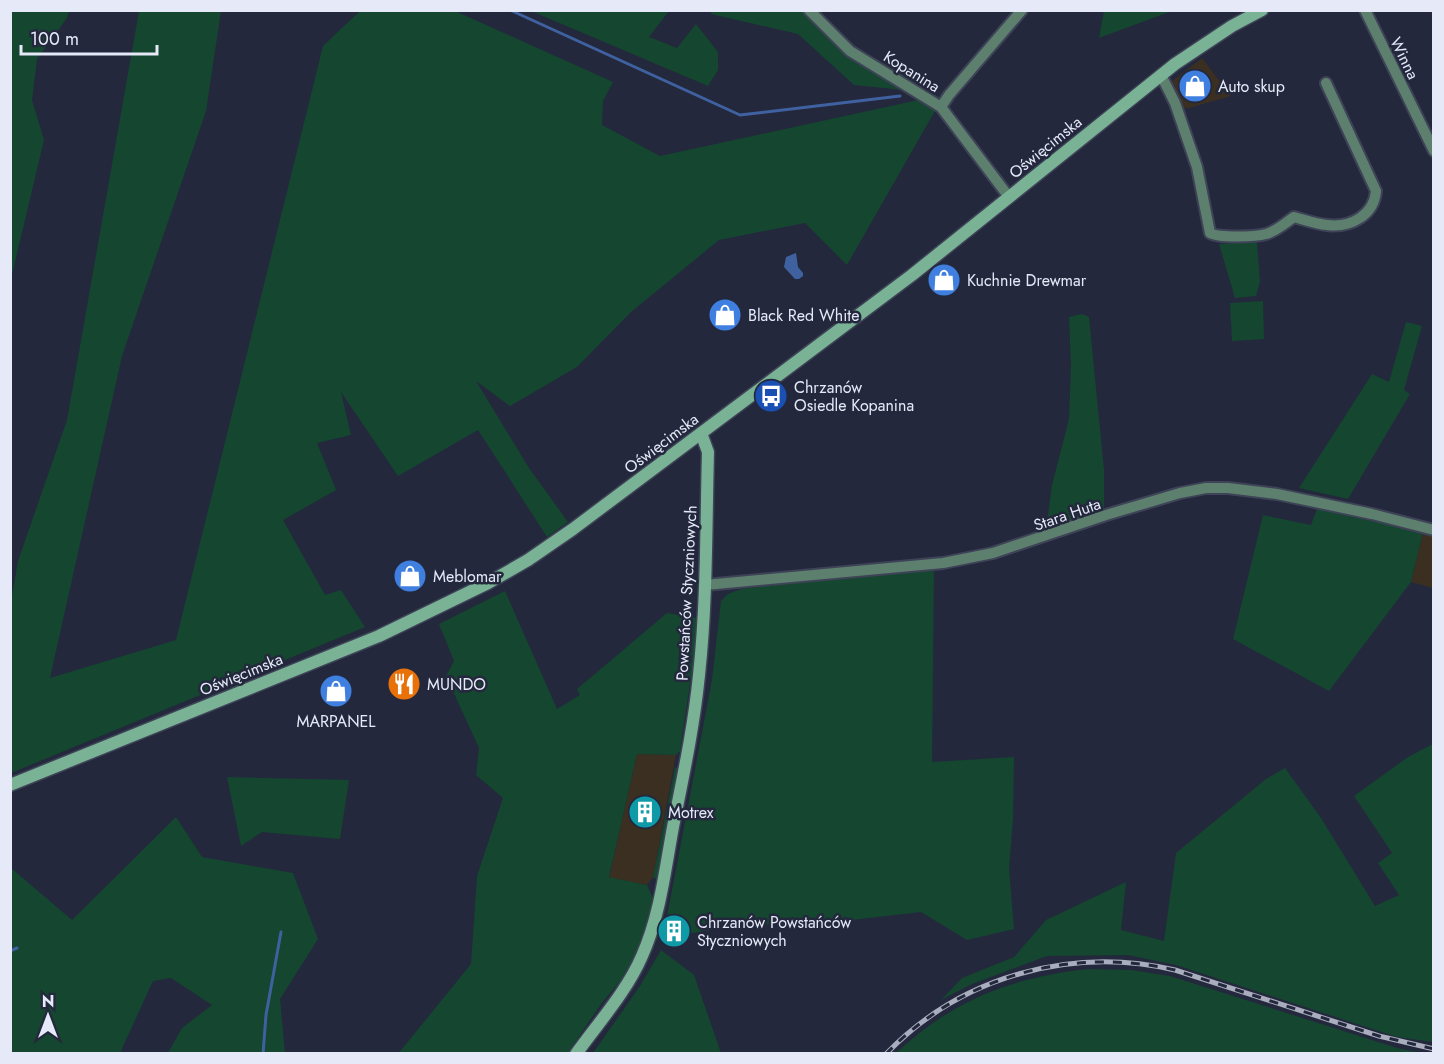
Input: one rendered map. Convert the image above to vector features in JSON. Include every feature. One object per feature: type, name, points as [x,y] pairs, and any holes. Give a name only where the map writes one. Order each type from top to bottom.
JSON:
[{"type":"street","name":"Kopanina","points":[[809,10],[850,51],[941,107],[1009,197]]},
{"type":"street","points":[[941,107],[1022,10]]},
{"type":"street","name":"Oświęcimska","points":[[10,784],[351,648],[442,606],[528,560],[573,529],[912,274],[1161,75],[1206,43],[1262,10]]},
{"type":"street","name":"Winna","points":[[1365,10],[1434,151]]},
{"type":"street","points":[[1161,75],[1175,103],[1197,167],[1209,233],[1219,236],[1265,234],[1279,228],[1294,217],[1328,225],[1343,225],[1369,213],[1375,202],[1376,191],[1326,83]]},
{"type":"street","name":"Powstańców Styczniowych","points":[[576,1053],[627,983],[642,957],[652,930],[694,716],[700,665],[705,585],[708,452],[701,433]]},
{"type":"street","name":"Stara Huta","points":[[705,585],[943,563],[993,553],[1106,515],[1180,493],[1206,489],[1236,489],[1277,494],[1434,530]]},
{"type":"shaded area","points":[[1202,58],[1231,96],[1182,108],[1171,82]]},
{"type":"shaded area","points":[[1423,532],[1433,534],[1433,588],[1411,582]]},
{"type":"shaded area","points":[[637,754],[676,755],[653,877],[647,885],[609,878]]},
{"type":"green space","points":[[11,10],[69,11],[67,18],[37,59],[32,100],[44,140],[11,279]]},
{"type":"green space","points":[[712,10],[805,11],[839,45],[903,90],[854,85],[798,34],[711,14]]},
{"type":"green space","points":[[1104,10],[1172,11],[1099,38]]},
{"type":"green space","points":[[139,11],[221,11],[206,111],[122,356],[50,678],[176,640],[323,46],[360,11],[455,11],[613,82],[603,101],[602,125],[660,156],[923,99],[936,109],[847,265],[805,223],[719,240],[631,312],[577,367],[510,406],[476,381],[529,468],[568,522],[547,537],[478,430],[398,476],[341,392],[351,435],[317,443],[336,490],[283,520],[325,595],[341,590],[365,627],[11,773],[11,601],[18,561],[67,420]]},
{"type":"green space","points":[[531,11],[669,11],[649,37],[677,48],[696,24],[718,52],[718,70],[708,86]]},
{"type":"green space","points":[[1257,242],[1260,282],[1256,296],[1235,298],[1219,244]]},
{"type":"green space","points":[[1263,301],[1264,339],[1232,341],[1230,303]]},
{"type":"green space","points":[[1082,314],[1089,317],[1104,470],[1104,510],[1046,531],[1052,485],[1069,419],[1071,366],[1069,317]]},
{"type":"green space","points":[[1406,322],[1422,326],[1404,390],[1410,394],[1348,499],[1299,488],[1372,374],[1389,382]]},
{"type":"green space","points":[[1317,509],[1423,532],[1411,582],[1329,691],[1233,639],[1263,515],[1311,525]]},
{"type":"green space","points":[[934,566],[932,762],[1014,757],[1013,820],[1009,868],[1014,929],[967,940],[921,912],[825,923],[739,925],[682,935],[665,927],[712,680],[721,601],[728,594],[741,589]]},
{"type":"green space","points":[[505,591],[557,709],[580,695],[577,689],[667,613],[697,618],[694,670],[692,670],[680,751],[676,755],[637,754],[609,877],[647,885],[654,900],[653,911],[637,953],[621,980],[601,1004],[568,1053],[398,1054],[471,964],[477,876],[503,798],[476,775],[479,748],[446,676],[454,661],[439,624]]},
{"type":"green space","points":[[1433,744],[1433,1042],[1397,1037],[1176,965],[1128,955],[1047,956],[972,984],[941,1000],[962,978],[1014,957],[1046,920],[1126,882],[1121,930],[1164,941],[1176,853],[1266,779],[1285,768],[1321,818],[1375,906],[1399,895],[1378,863],[1392,853],[1354,796],[1408,757]]},
{"type":"green space","points":[[675,767],[681,770],[659,878],[656,879],[653,877]]},
{"type":"green space","points":[[227,777],[349,780],[340,839],[262,832],[241,846]]},
{"type":"green space","points":[[176,817],[202,857],[293,873],[318,939],[280,999],[285,1053],[168,1053],[182,1028],[212,1005],[171,978],[153,981],[120,1053],[12,1053],[11,868],[72,920]]},
{"type":"green space","points":[[661,950],[694,975],[721,1053],[593,1053],[640,986]]},
{"type":"green space","points":[[1087,969],[1131,970],[1170,976],[1397,1048],[1422,1053],[896,1053],[939,1019],[984,994],[1033,978]]},
{"type":"water","points":[[796,253],[798,267],[803,273],[799,279],[795,279],[784,267],[786,257]]},
{"type":"waterway","points":[[510,10],[740,115],[900,96]]},
{"type":"waterway","points":[[263,1054],[266,1015],[281,932]]},
{"type":"waterway","points":[[10,951],[17,948]]},
{"type":"railway","points":[[886,1054],[916,1027],[948,1005],[983,987],[1020,974],[1058,965],[1097,962],[1136,964],[1175,970],[1379,1036],[1434,1049]]},
{"type":"place","name":"Auto skup","points":[[1195,86]]},
{"type":"place","name":"Kuchnie Drewmar","points":[[944,280]]},
{"type":"place","name":"Black Red White","points":[[725,315]]},
{"type":"place","name":"Chrzanów Osiedle Kopanina","points":[[771,396]]},
{"type":"place","name":"Meblomar","points":[[410,576]]},
{"type":"place","name":"MUNDO","points":[[404,684]]},
{"type":"place","name":"MARPANEL","points":[[336,691]]},
{"type":"place","name":"Motrex","points":[[645,812]]},
{"type":"place","name":"Chrzanów Powstańców Styczniowych","points":[[674,931]]}]
